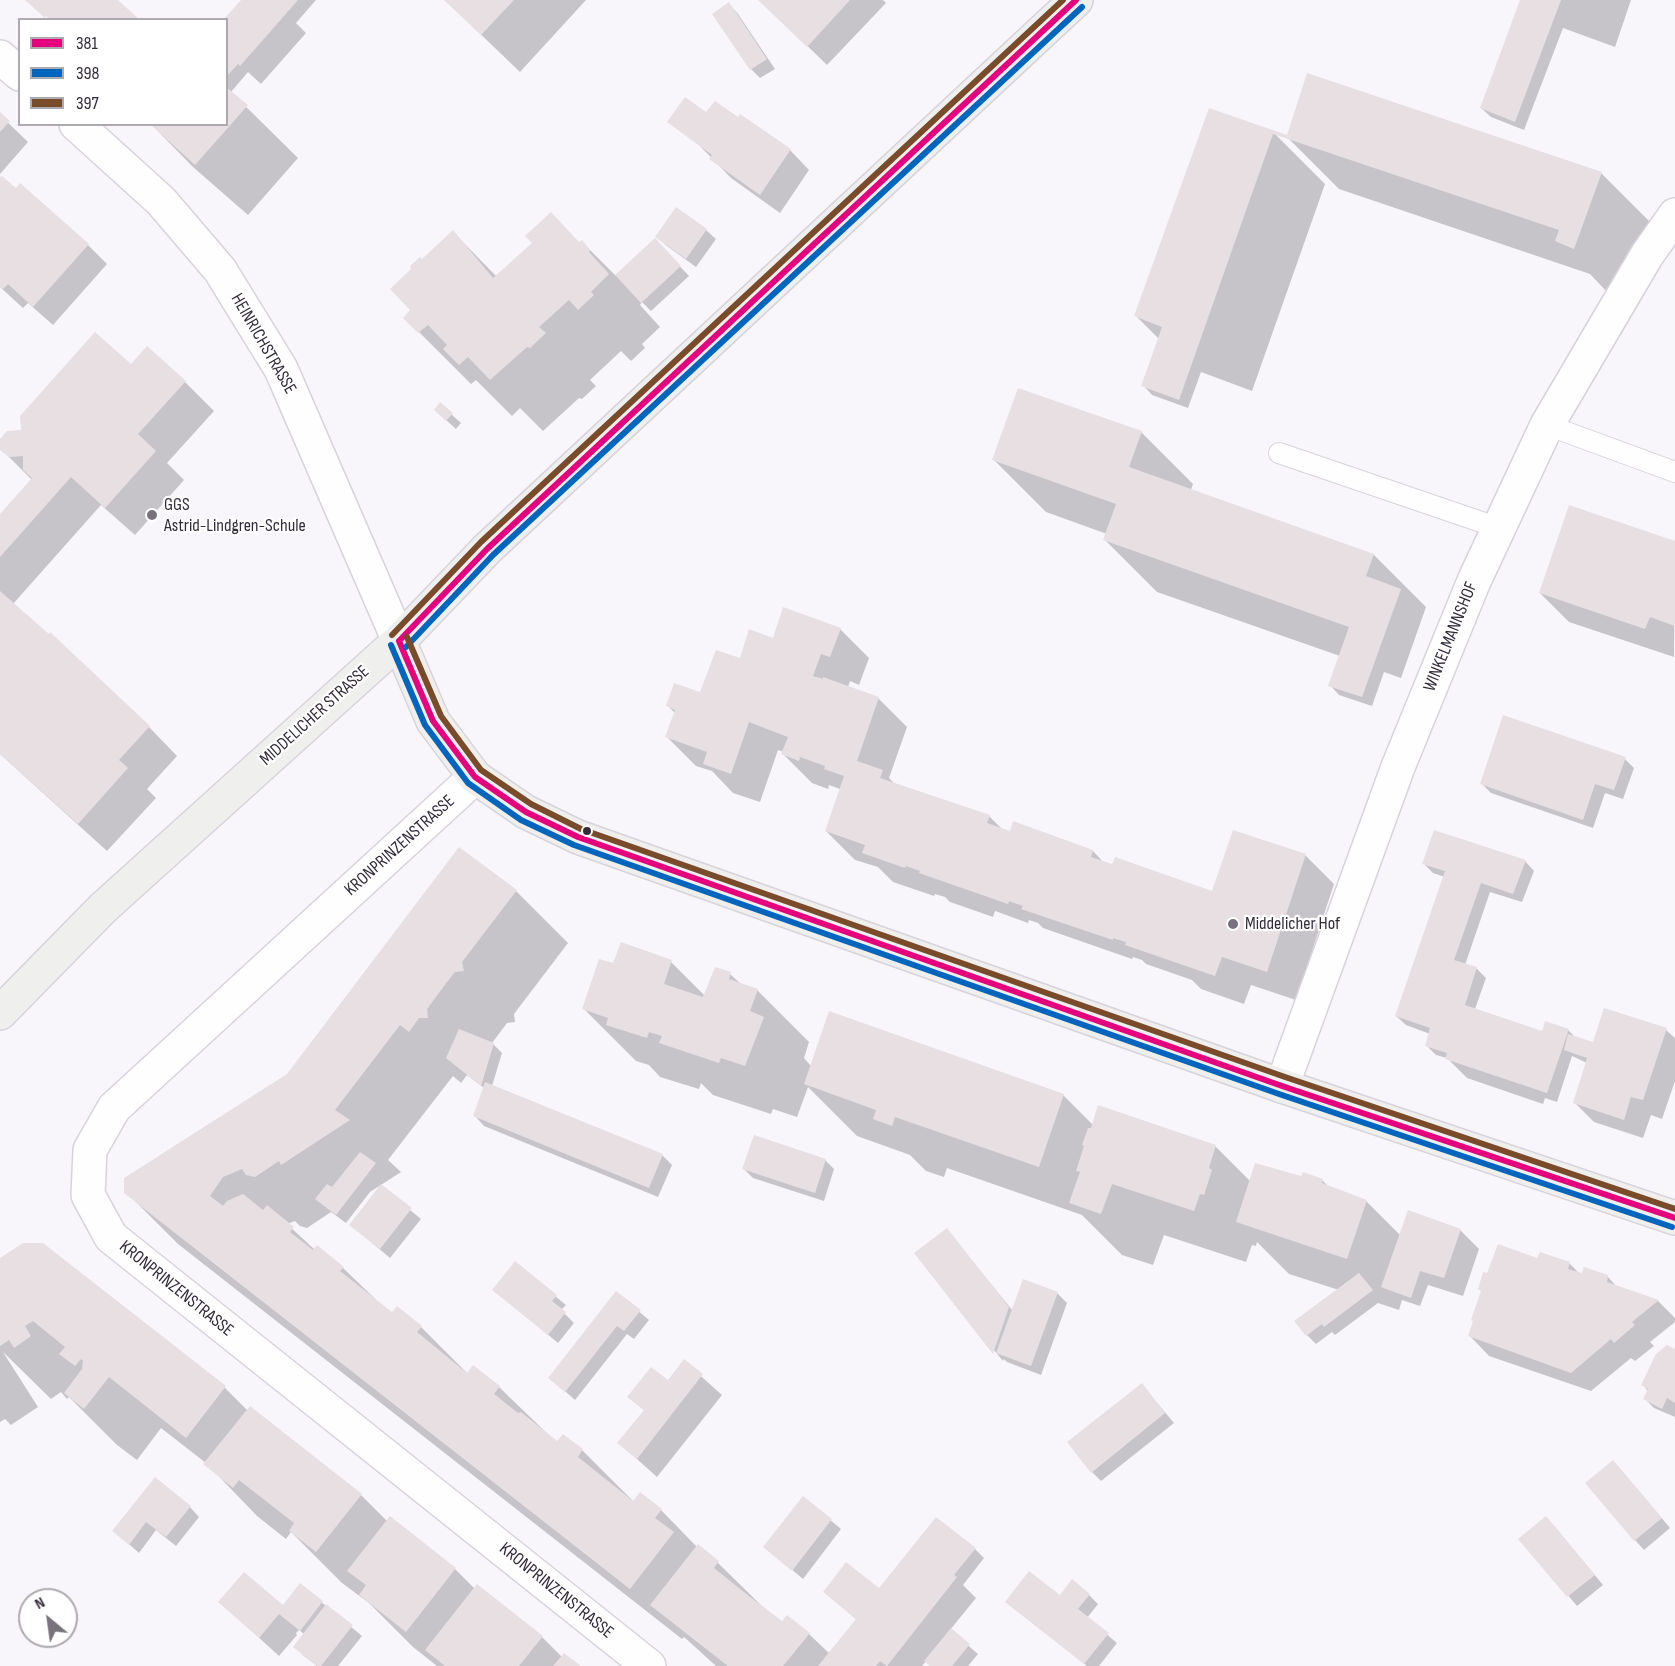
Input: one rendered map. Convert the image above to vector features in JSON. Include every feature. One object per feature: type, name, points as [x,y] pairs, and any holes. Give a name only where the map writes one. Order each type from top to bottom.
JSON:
[{"type":"street","name":"MIDDELICHER STRASSE","points":[[0,1013],[103,908],[399,641],[487,549],[1076,0]]},
{"type":"street","points":[[0,57],[18,72]]},
{"type":"street","name":"HEINRICHSTRASSE","points":[[78,126],[161,201],[220,270],[281,369],[399,641]]},
{"type":"street","name":"WINKELMANNSHOF","points":[[1282,1086],[1398,767],[1474,581],[1547,425],[1647,255],[1675,215]]},
{"type":"street","points":[[399,641],[433,721],[475,777],[526,812],[578,837],[1282,1086],[1675,1218]]},
{"type":"street","name":"KRONPRINZENSTRASSE","points":[[475,777],[114,1108],[90,1149],[88,1195],[111,1237],[650,1666]]},
{"type":"lane","points":[[1547,425],[1675,472]]},
{"type":"lane","points":[[1279,453],[1499,528]]},
{"type":"building","points":[[25,0],[118,0],[138,18],[48,18],[46,16],[45,18]]},
{"type":"building","points":[[241,0],[298,0],[240,66],[238,64],[228,75],[228,18],[225,18]]},
{"type":"building","points":[[444,0],[514,0],[481,35]]},
{"type":"building","points":[[758,0],[850,0],[807,47]]},
{"type":"building","points":[[1520,0],[1561,0],[1515,122],[1480,108]]},
{"type":"building","points":[[729,2],[767,59],[750,70],[712,14]]},
{"type":"building","points":[[1307,73],[1602,172],[1574,249],[1555,241],[1559,230],[1273,134],[1179,400],[1141,386],[1162,327],[1134,316],[1209,108],[1287,135]]},
{"type":"building","points":[[228,89],[248,105],[195,165],[152,126],[228,126]]},
{"type":"building","points":[[685,97],[706,112],[715,101],[738,117],[740,114],[791,149],[760,195],[709,159],[712,155],[667,122]]},
{"type":"building","points":[[0,112],[10,121],[0,132]]},
{"type":"building","points":[[2,176],[16,188],[20,183],[89,244],[33,307],[8,284],[3,289],[0,287],[0,177]]},
{"type":"building","points":[[676,207],[707,229],[686,259],[655,237]]},
{"type":"building","points":[[551,212],[579,242],[582,240],[590,250],[589,252],[609,274],[591,292],[594,295],[578,310],[569,300],[539,327],[546,333],[490,380],[468,357],[459,365],[443,349],[447,345],[428,325],[418,333],[403,318],[410,310],[390,289],[411,269],[410,266],[420,257],[422,259],[453,230],[493,278],[532,243],[525,236]]},
{"type":"building","points":[[655,238],[681,266],[641,303],[615,275]]},
{"type":"building","points":[[95,332],[131,364],[147,346],[186,381],[138,434],[156,451],[105,508],[71,477],[0,557],[0,514],[32,478],[23,470],[23,456],[9,457],[0,450],[0,439],[7,431],[21,430],[20,416]]},
{"type":"building","points":[[1018,388],[1142,431],[1129,467],[1374,554],[1366,576],[1401,589],[1362,697],[1328,686],[1349,627],[1103,540],[1116,504],[992,460]]},
{"type":"building","points":[[440,402],[453,413],[446,421],[434,410]]},
{"type":"building","points":[[1569,505],[1675,541],[1675,626],[1650,617],[1645,629],[1539,593]]},
{"type":"building","points":[[0,591],[49,634],[50,632],[150,726],[119,760],[128,768],[78,824],[0,754]]},
{"type":"building","points":[[783,607],[841,628],[830,657],[821,654],[813,676],[823,679],[823,677],[879,697],[857,761],[883,770],[880,778],[990,815],[987,823],[1010,831],[1013,821],[1093,850],[1091,857],[1112,864],[1115,857],[1212,891],[1233,830],[1306,854],[1267,972],[1222,957],[1215,976],[1125,945],[1126,942],[1113,938],[1113,940],[1021,909],[1023,906],[1009,901],[1008,904],[919,873],[920,871],[906,866],[905,868],[862,853],[865,845],[825,831],[844,776],[800,757],[799,761],[781,754],[788,737],[749,722],[731,774],[703,764],[707,752],[665,737],[675,710],[666,706],[674,683],[700,692],[716,650],[740,658],[749,629],[773,638]]},
{"type":"building","points":[[1503,715],[1626,757],[1614,790],[1595,784],[1583,820],[1480,784]]},
{"type":"building","points":[[1434,830],[1526,860],[1513,894],[1481,883],[1454,960],[1477,967],[1465,1005],[1542,1031],[1545,1021],[1569,1029],[1547,1093],[1445,1059],[1447,1053],[1425,1046],[1430,1028],[1395,1016],[1445,871],[1422,864]]},
{"type":"building","points":[[459,847],[517,890],[462,962],[464,971],[455,972],[447,982],[427,1009],[428,1018],[419,1018],[409,1032],[400,1025],[335,1110],[350,1120],[281,1165],[279,1161],[255,1177],[246,1175],[242,1169],[223,1177],[210,1196],[223,1206],[227,1201],[243,1194],[263,1210],[267,1205],[294,1227],[290,1232],[313,1250],[317,1245],[344,1267],[340,1271],[392,1312],[397,1306],[422,1326],[417,1332],[467,1373],[473,1365],[500,1386],[494,1394],[518,1413],[521,1412],[557,1441],[563,1434],[583,1449],[578,1457],[633,1501],[640,1492],[662,1509],[655,1518],[674,1532],[630,1589],[124,1193],[124,1178],[287,1074]]},
{"type":"building","points":[[621,942],[672,960],[664,984],[703,997],[715,967],[731,972],[729,979],[758,989],[750,1011],[764,1017],[745,1066],[721,1058],[719,1063],[659,1043],[662,1036],[649,1032],[647,1038],[606,1025],[608,1018],[582,1009],[599,959],[613,963]]},
{"type":"building","points":[[1604,1008],[1667,1028],[1643,1100],[1631,1097],[1624,1120],[1573,1103],[1587,1058],[1564,1050],[1568,1034],[1593,1042]]},
{"type":"building","points":[[829,1011],[1064,1094],[1039,1167],[895,1117],[892,1126],[873,1119],[876,1110],[804,1084]]},
{"type":"building","points":[[459,1029],[494,1043],[481,1086],[446,1058]]},
{"type":"building","points":[[485,1082],[663,1154],[649,1188],[473,1116]]},
{"type":"building","points":[[1098,1105],[1216,1145],[1209,1168],[1212,1170],[1204,1195],[1200,1194],[1194,1211],[1112,1184],[1101,1214],[1069,1203],[1080,1172],[1076,1171],[1084,1146],[1082,1145],[1088,1128],[1091,1128]]},
{"type":"building","points":[[754,1135],[826,1159],[815,1193],[742,1169]]},
{"type":"building","points":[[360,1152],[376,1163],[336,1215],[315,1199],[327,1184],[332,1187]]},
{"type":"building","points":[[1255,1163],[1301,1176],[1303,1172],[1323,1179],[1322,1183],[1367,1200],[1347,1259],[1236,1222]]},
{"type":"building","points":[[381,1184],[412,1208],[380,1249],[349,1225]]},
{"type":"building","points":[[1408,1210],[1461,1229],[1444,1278],[1420,1271],[1411,1298],[1381,1287]]},
{"type":"building","points":[[947,1228],[1009,1307],[993,1354],[914,1253]]},
{"type":"building","points":[[23,1243],[43,1243],[226,1386],[186,1438],[109,1377],[84,1409],[64,1393],[82,1369],[83,1361],[81,1359],[75,1366],[59,1354],[65,1347],[33,1321],[25,1326],[31,1336],[14,1348],[9,1340],[0,1346],[0,1258]]},
{"type":"building","points":[[1498,1244],[1537,1258],[1540,1252],[1570,1262],[1568,1269],[1582,1273],[1584,1267],[1608,1275],[1607,1282],[1659,1300],[1632,1322],[1635,1325],[1614,1343],[1611,1339],[1571,1373],[1468,1336],[1481,1291],[1478,1289],[1483,1272],[1487,1273]]},
{"type":"building","points":[[515,1261],[557,1295],[552,1301],[566,1312],[548,1335],[492,1290]]},
{"type":"building","points":[[1359,1273],[1373,1290],[1324,1327],[1322,1324],[1306,1336],[1294,1321]]},
{"type":"building","points":[[1023,1279],[1058,1292],[1031,1366],[996,1353]]},
{"type":"building","points":[[616,1291],[641,1310],[624,1331],[617,1326],[565,1392],[548,1378]]},
{"type":"building","points":[[1667,1345],[1675,1349],[1675,1403],[1667,1398],[1662,1409],[1643,1399],[1648,1389],[1641,1385],[1656,1354]]},
{"type":"building","points":[[684,1359],[703,1374],[637,1459],[617,1443],[644,1410],[627,1397],[651,1367],[668,1380]]},
{"type":"building","points":[[1142,1383],[1165,1413],[1091,1473],[1067,1442]]},
{"type":"building","points":[[250,1406],[362,1494],[316,1552],[289,1531],[294,1523],[239,1480],[233,1488],[203,1464]]},
{"type":"building","points":[[1613,1460],[1662,1518],[1634,1541],[1585,1483]]},
{"type":"building","points":[[155,1477],[191,1506],[166,1537],[146,1522],[129,1545],[112,1531]]},
{"type":"building","points":[[803,1496],[832,1519],[792,1571],[763,1547]]},
{"type":"building","points":[[390,1516],[456,1568],[406,1632],[359,1595],[366,1585],[347,1571]]},
{"type":"building","points":[[1546,1516],[1595,1575],[1567,1597],[1518,1539]]},
{"type":"building","points":[[936,1517],[976,1548],[954,1575],[957,1577],[887,1666],[880,1661],[876,1666],[818,1666],[856,1619],[823,1592],[846,1562],[879,1588]]},
{"type":"building","points":[[698,1544],[719,1561],[714,1568],[749,1596],[782,1621],[787,1615],[810,1633],[783,1666],[728,1666],[650,1605]]},
{"type":"building","points":[[1029,1571],[1060,1595],[1072,1579],[1090,1594],[1078,1609],[1109,1633],[1084,1664],[1005,1602]]},
{"type":"building","points":[[244,1572],[283,1605],[300,1583],[323,1601],[300,1631],[279,1614],[259,1638],[218,1602]]},
{"type":"building","points":[[477,1584],[543,1636],[519,1666],[445,1666],[425,1650]]},
{"type":"building","points":[[326,1604],[353,1625],[321,1666],[317,1666],[293,1647]]},
{"type":"building","points":[[951,1628],[970,1644],[952,1666],[930,1666],[924,1661]]},
{"type":"building","points":[[564,1653],[581,1666],[553,1666]]},
{"type":"transit line","name":"397","points":[[392,635],[481,542],[1063,0]]},
{"type":"transit line","name":"381","points":[[399,641],[487,549],[1076,0]]},
{"type":"transit line","name":"398","points":[[406,647],[493,555],[1082,7]]},
{"type":"transit line","name":"397","points":[[407,637],[441,716],[481,770],[531,804],[581,829],[1285,1077],[1675,1209]]},
{"type":"transit line","name":"381","points":[[399,641],[433,721],[475,777],[526,812],[578,837],[1282,1086],[1675,1218]]},
{"type":"transit line","name":"398","points":[[391,645],[425,725],[468,783],[521,820],[574,845],[1279,1094],[1672,1227]]},
{"type":"place","name":"GGS Astrid-Lindgren-Schule","points":[[152,515]]},
{"type":"place","name":"Middelicher Hof","points":[[1233,924]]}]
